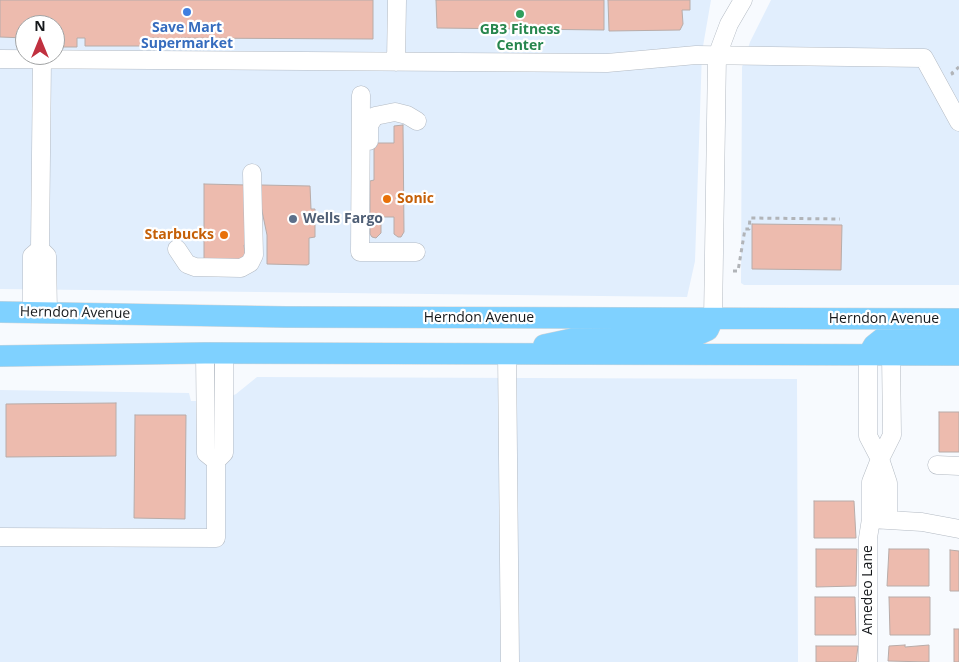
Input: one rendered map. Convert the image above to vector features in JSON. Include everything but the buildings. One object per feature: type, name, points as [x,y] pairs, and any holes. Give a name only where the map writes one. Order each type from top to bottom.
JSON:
[{"type":"main road","name":"Herndon Avenue","points":[[0,312],[286,317],[959,320]]},
{"type":"main road","points":[[508,353],[586,336],[694,336],[708,330],[713,319]]},
{"type":"main road","points":[[868,355],[874,345],[884,337],[896,335],[959,335]]},
{"type":"main road","points":[[0,356],[215,353],[959,355]]},
{"type":"street","points":[[396,62],[397,0]]},
{"type":"street","points":[[713,319],[717,56],[729,24],[743,0]]},
{"type":"street","points":[[65,59],[607,63],[696,54],[717,56],[924,58],[959,122]]},
{"type":"street","points":[[0,58],[15,58]]},
{"type":"street","points":[[40,312],[47,256],[40,248],[42,65]]},
{"type":"street","points":[[361,96],[360,252],[416,252]]},
{"type":"street","points":[[386,252],[368,241],[369,125],[375,116],[395,112],[407,115],[417,121]]},
{"type":"street","points":[[177,249],[187,264],[195,267],[241,268],[250,263],[254,255],[252,173]]},
{"type":"street","points":[[0,537],[216,538],[216,461],[206,453],[215,353]]},
{"type":"street","points":[[508,353],[510,662]]},
{"type":"street","name":"Amedeo Lane","points":[[868,662],[868,538],[880,519],[872,482],[880,459],[892,435],[891,354]]},
{"type":"street","points":[[868,355],[868,436],[880,459]]},
{"type":"street","points":[[937,465],[959,466]]},
{"type":"street","points":[[880,519],[922,522],[959,529]]},
{"type":"path","points":[[732,271],[738,271],[750,218],[840,219]]},
{"type":"shaded area","points":[[0,0],[711,0],[702,52],[695,261],[687,297],[0,289]]},
{"type":"shaded area","points":[[771,0],[959,0],[959,285],[744,285],[741,283],[742,67],[750,42]]},
{"type":"shaded area","points":[[257,377],[797,379],[798,662],[0,662],[0,390],[189,393],[191,401],[221,401],[236,394]]},
{"type":"place","name":"Save Mart Supermarket","points":[[187,12]]},
{"type":"place","name":"GB3 Fitness Center","points":[[520,14]]},
{"type":"place","name":"Sonic","points":[[387,199]]},
{"type":"place","name":"Wells Fargo","points":[[293,219]]},
{"type":"place","name":"Starbucks","points":[[224,235]]}]
